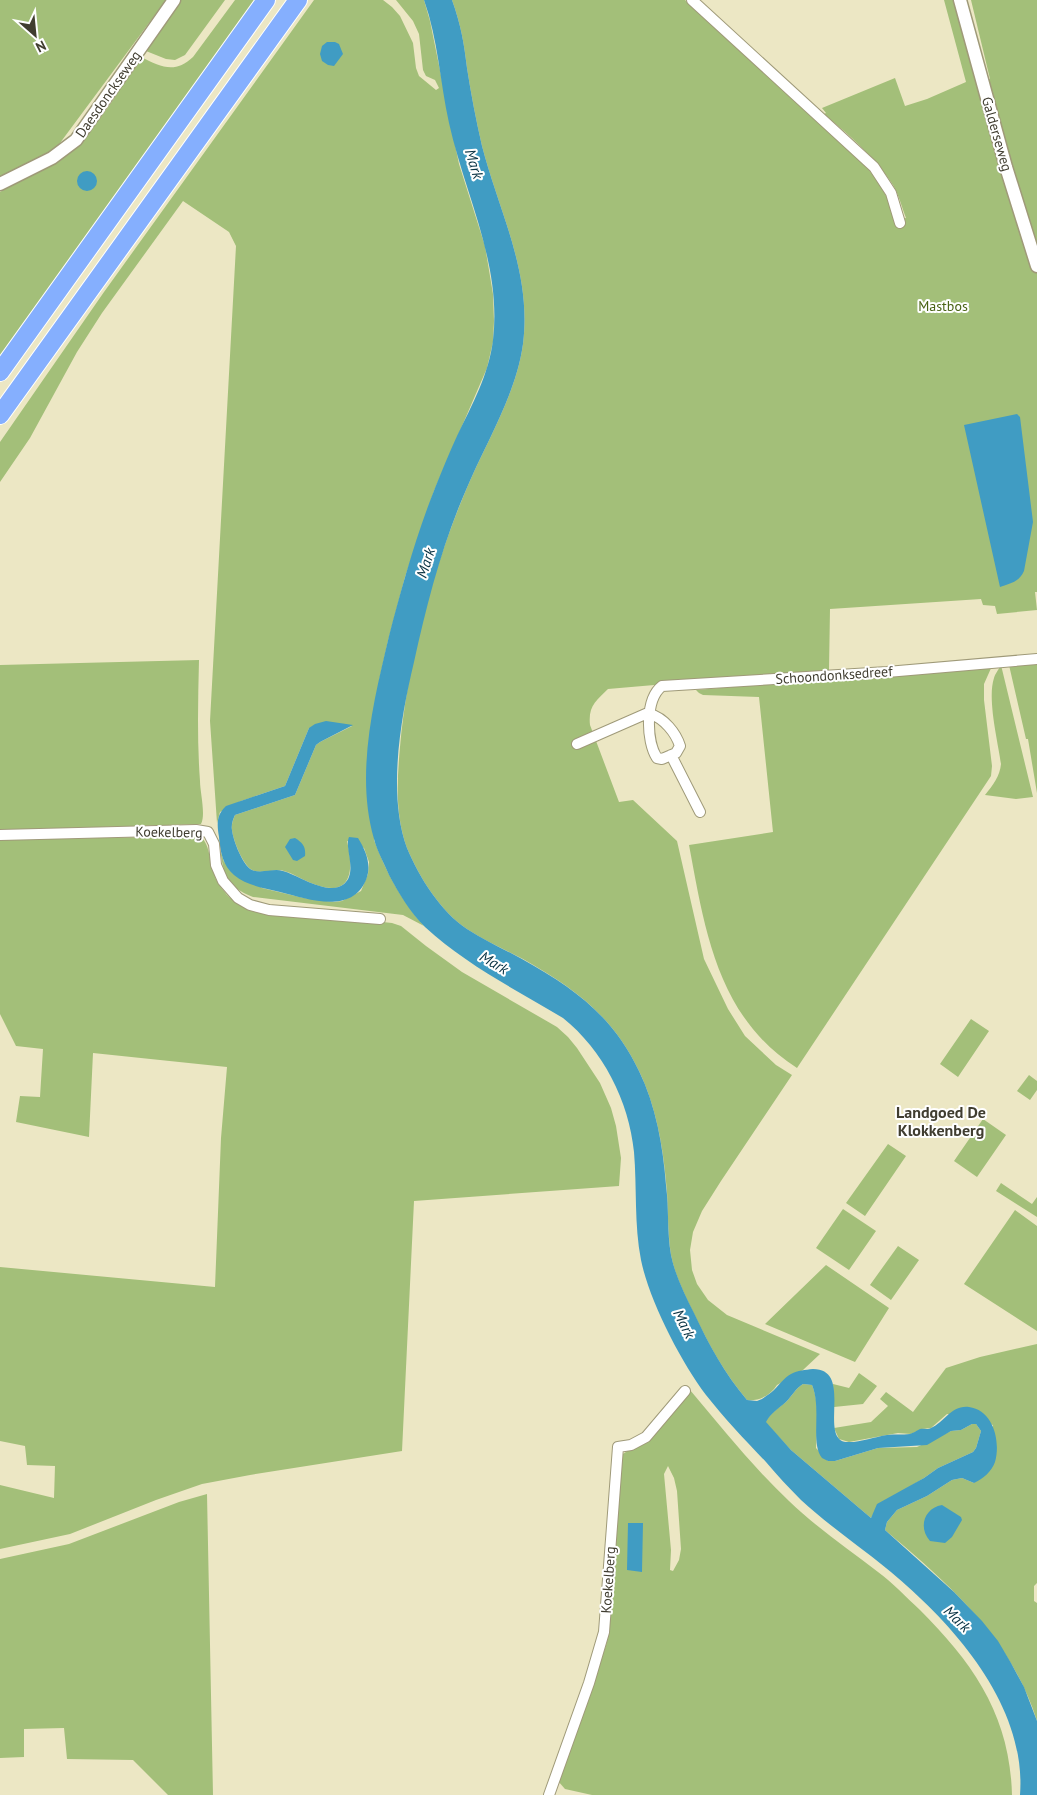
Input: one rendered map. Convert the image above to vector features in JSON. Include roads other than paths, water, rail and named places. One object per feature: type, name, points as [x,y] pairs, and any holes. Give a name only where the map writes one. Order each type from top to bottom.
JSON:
[{"type":"highway","points":[[0,372],[266,0]]},
{"type":"highway","points":[[0,415],[298,0]]},
{"type":"street","name":"Daesdonckseweg","points":[[0,184],[52,158],[76,140],[174,0]]},
{"type":"street","points":[[692,0],[874,167],[891,193],[900,223]]},
{"type":"street","name":"Galderseweg","points":[[960,0],[1006,167],[1037,266]]},
{"type":"street","name":"Schoondonksedreef","points":[[671,755],[659,760],[654,755],[649,739],[650,713],[654,694],[662,686],[888,672],[1037,659]]},
{"type":"street","points":[[577,744],[650,713],[671,729],[678,740],[679,750],[671,755],[700,812]]},
{"type":"street","name":"Koekelberg","points":[[0,835],[196,830],[208,832],[214,844],[216,865],[223,881],[230,891],[244,902],[269,910],[380,918]]},
{"type":"street","name":"Koekelberg","points":[[549,1795],[589,1683],[604,1632],[618,1447],[631,1445],[646,1437],[685,1391]]},
{"type":"water","name":"Mark","points":[[424,0],[452,0],[462,34],[482,146],[518,267],[523,292],[525,318],[523,344],[514,382],[457,511],[442,553],[409,684],[401,731],[397,779],[401,826],[407,848],[424,882],[440,904],[457,922],[541,970],[575,993],[604,1019],[629,1052],[645,1084],[658,1126],[665,1170],[671,1255],[675,1270],[687,1299],[712,1348],[747,1400],[757,1401],[762,1399],[791,1374],[813,1369],[825,1372],[832,1380],[835,1429],[838,1438],[846,1442],[861,1441],[887,1435],[910,1434],[920,1429],[930,1429],[953,1411],[963,1407],[977,1409],[989,1420],[996,1436],[997,1445],[997,1454],[992,1469],[974,1483],[962,1478],[952,1480],[927,1496],[897,1510],[887,1522],[885,1530],[954,1592],[982,1621],[998,1641],[1011,1663],[1024,1687],[1037,1721],[1037,1795],[1020,1795],[1019,1761],[1011,1729],[998,1697],[980,1667],[959,1639],[911,1589],[801,1500],[720,1412],[686,1366],[658,1312],[645,1276],[637,1233],[635,1165],[631,1133],[620,1096],[602,1061],[590,1045],[563,1018],[474,965],[425,927],[397,889],[375,844],[366,788],[366,763],[373,711],[383,660],[404,580],[422,524],[448,455],[484,377],[493,340],[492,284],[487,257],[449,123],[429,15]],"holes":[[[803,1384],[812,1385],[816,1404],[817,1444],[822,1458],[828,1461],[835,1461],[878,1448],[927,1445],[951,1431],[961,1430],[972,1424],[976,1424],[981,1431],[976,1448],[973,1452],[938,1468],[877,1504],[871,1518],[791,1450],[766,1422],[800,1386]]]},
{"type":"water","points":[[327,42],[339,44],[343,54],[334,66],[322,61],[320,54],[322,46]]},
{"type":"water","points":[[87,171],[94,174],[97,181],[94,188],[87,191],[80,188],[77,181],[80,174]]},
{"type":"water","points":[[1017,414],[1020,417],[1033,522],[1022,575],[1017,580],[1000,587],[964,425]]},
{"type":"water","points":[[326,721],[353,725],[316,745],[295,795],[235,815],[232,828],[239,852],[245,863],[252,870],[283,871],[322,887],[330,888],[344,884],[348,879],[350,873],[349,837],[358,838],[367,858],[368,874],[366,880],[359,891],[350,898],[328,902],[316,901],[262,888],[239,879],[230,871],[223,858],[220,848],[218,824],[220,813],[226,806],[285,786],[309,728]]},
{"type":"water","points":[[295,838],[302,844],[305,850],[305,856],[297,861],[293,860],[285,847],[290,839]]},
{"type":"water","points":[[942,1505],[961,1517],[962,1520],[952,1537],[945,1543],[930,1541],[924,1530],[927,1514]]},
{"type":"water","points":[[628,1523],[643,1523],[642,1572],[627,1570]]},
{"type":"district","name":"Landgoed De Klokkenberg","points":[[941,1121]]},
{"type":"park label","name":"Mastbos","points":[[943,306]]}]
